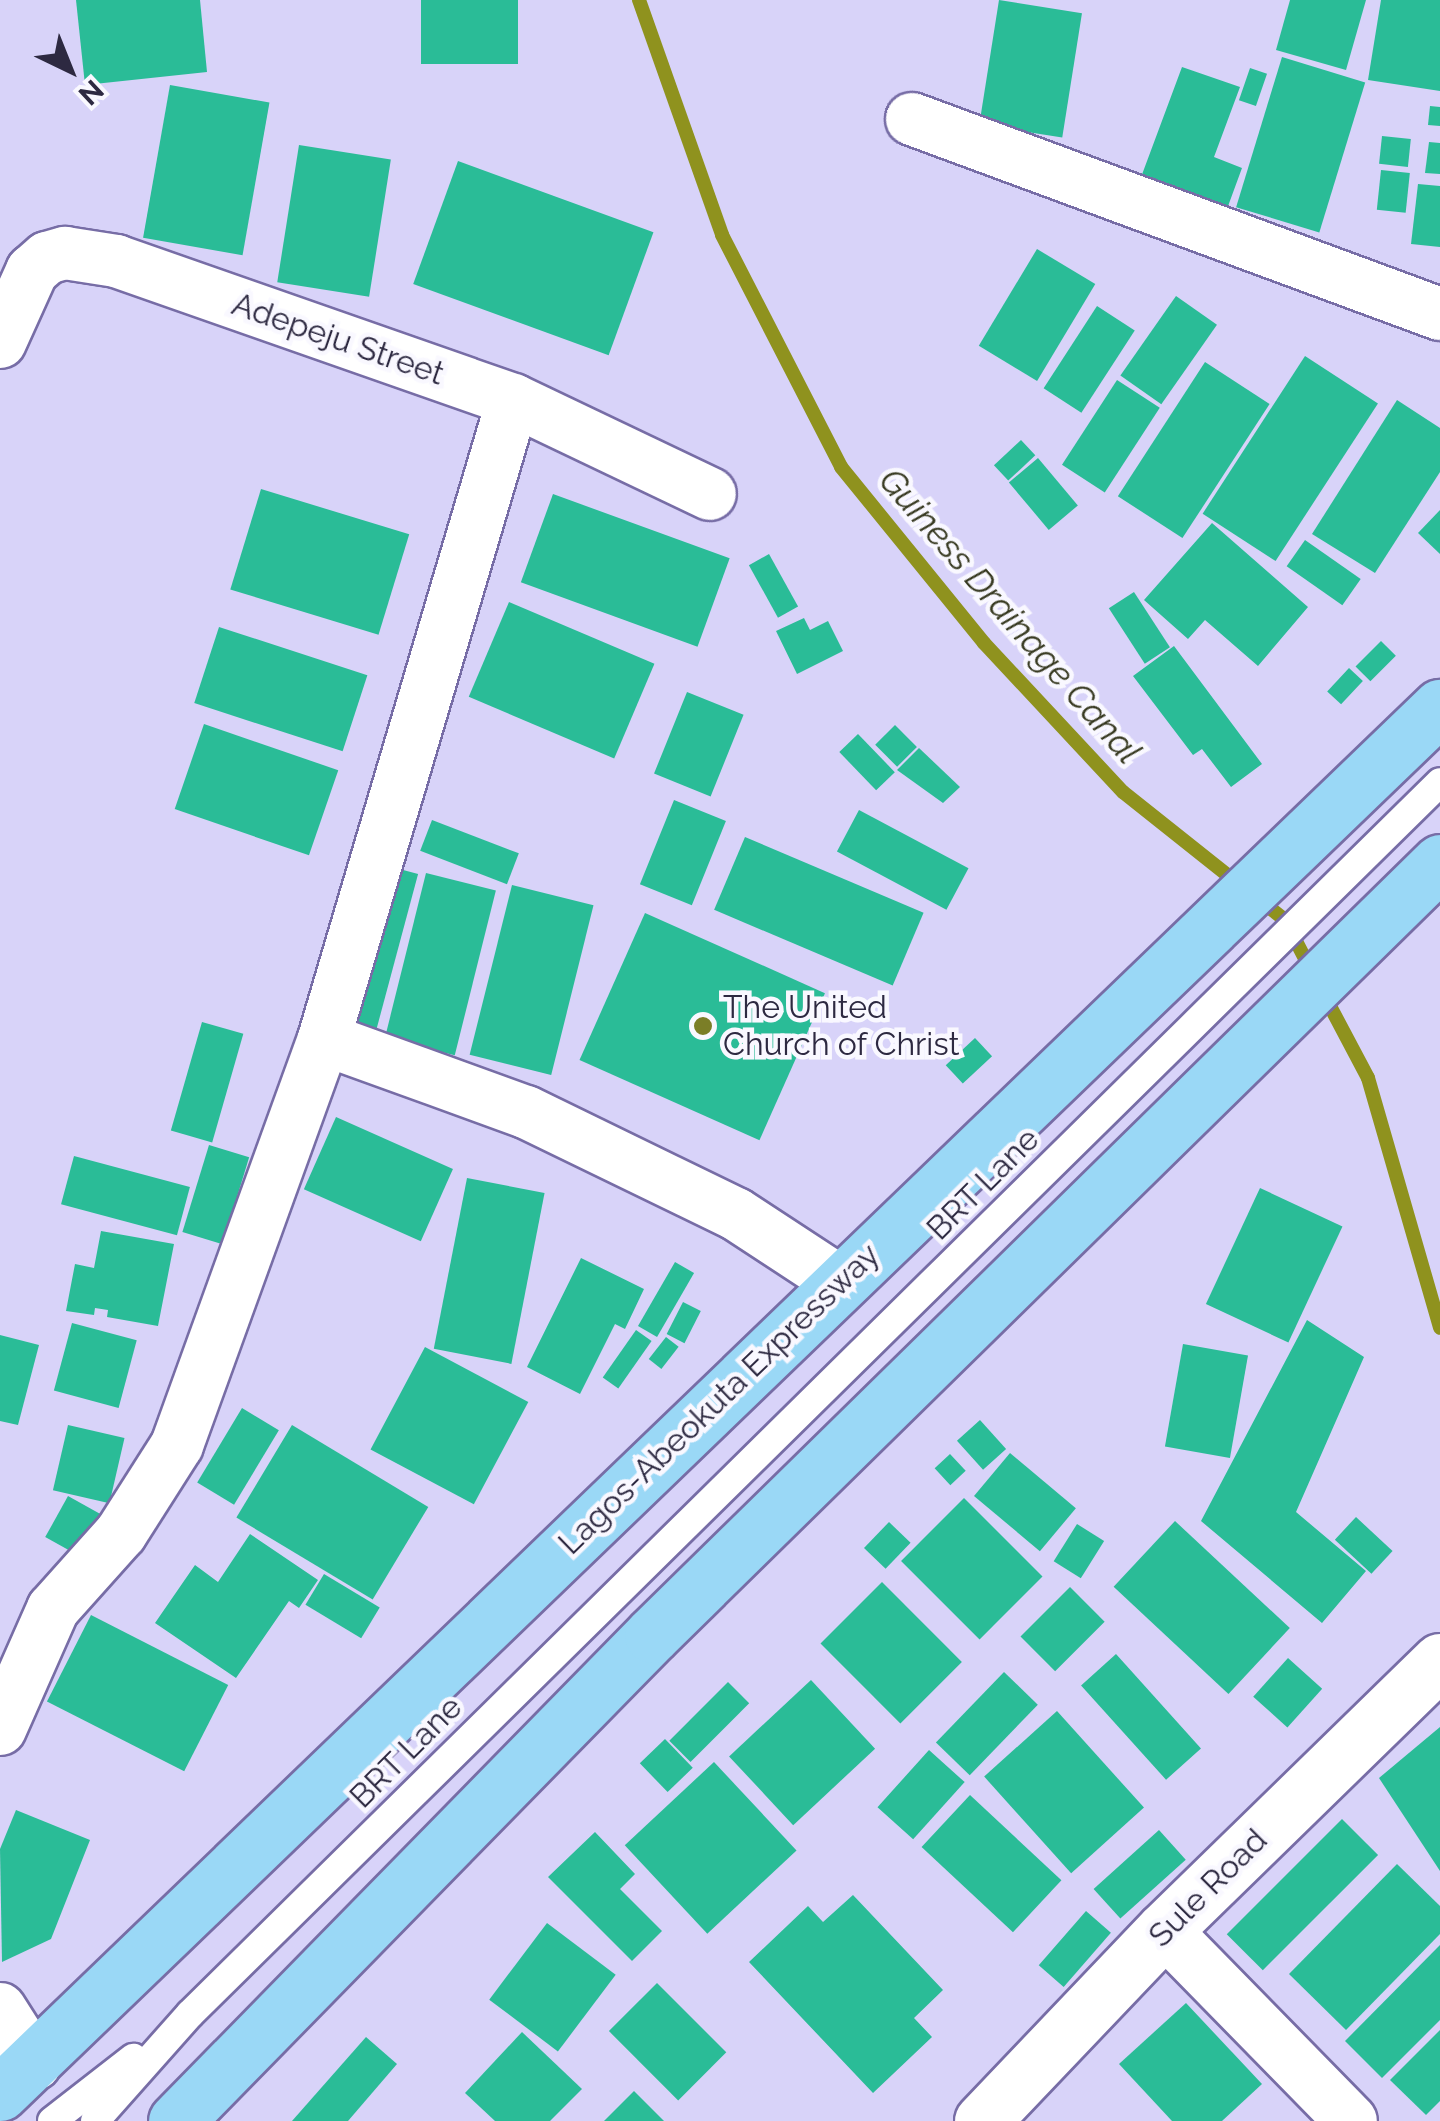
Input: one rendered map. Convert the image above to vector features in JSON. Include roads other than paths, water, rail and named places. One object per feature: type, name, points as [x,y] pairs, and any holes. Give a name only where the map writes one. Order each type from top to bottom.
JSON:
[{"type":"highway","name":"Lagos-Abeokuta Expressway","points":[[18,2078],[840,1282],[1188,954],[1334,849],[1440,707]]},
{"type":"highway","points":[[176,2121],[652,1635],[1440,862]]},
{"type":"street","points":[[912,119],[1440,314]]},
{"type":"street","name":"Adepeju Street","points":[[0,342],[32,271],[65,252],[116,261],[513,400],[710,494]]},
{"type":"street","points":[[0,1730],[12,1688],[53,1608],[121,1533],[177,1444],[324,1039],[513,400]]},
{"type":"street","points":[[324,1039],[542,1120],[736,1214],[840,1282]]},
{"type":"street","name":"Sule Road","points":[[982,2121],[1164,1930],[1440,1661]]},
{"type":"street","points":[[1164,1930],[1350,2121]]},
{"type":"street","points":[[0,2010],[18,2078]]},
{"type":"lane","name":"BRT Lane","points":[[95,2121],[190,2014],[1228,992],[1334,849],[1440,782]]},
{"type":"lane","name":"BRT Lane","points":[[52,2121],[190,2014]]},
{"type":"waterway","name":"Guiness Drainage Canal","points":[[639,0],[722,235],[841,467],[984,643],[1123,792],[1240,885]]},
{"type":"waterway","name":"Guiness Drainage Canal","points":[[1257,898],[1285,920],[1312,972]]},
{"type":"waterway","name":"Guiness Drainage Canal","points":[[1322,991],[1368,1078],[1440,1328]]},
{"type":"place","name":"The United Church of Christ","points":[[703,1026]]}]
